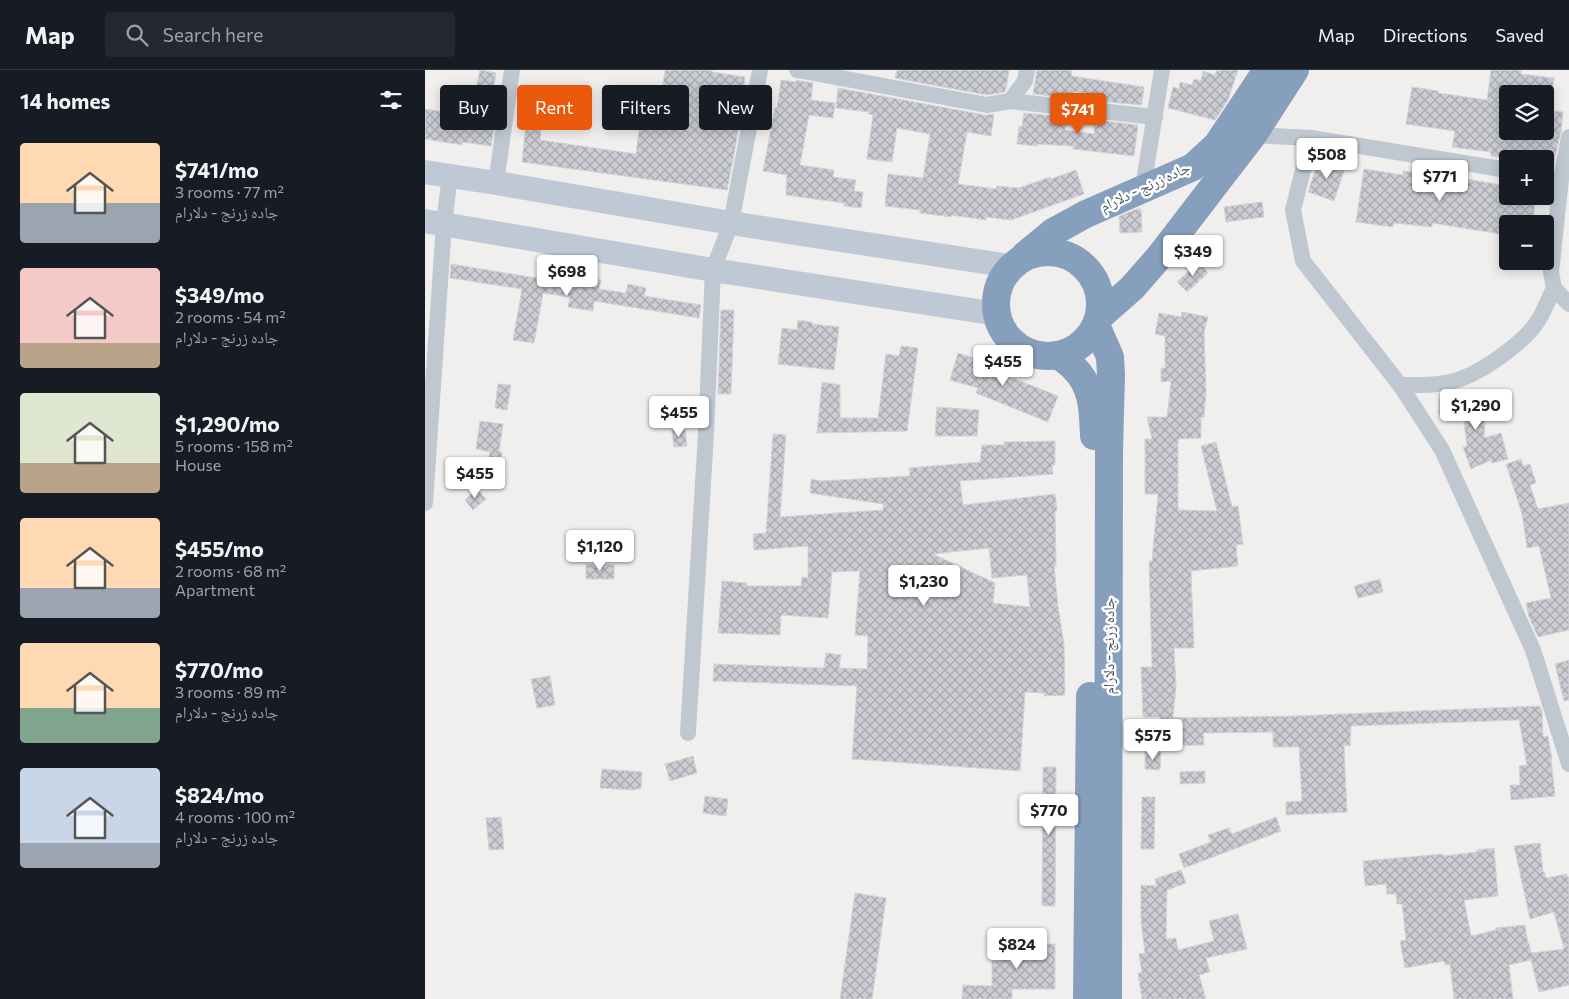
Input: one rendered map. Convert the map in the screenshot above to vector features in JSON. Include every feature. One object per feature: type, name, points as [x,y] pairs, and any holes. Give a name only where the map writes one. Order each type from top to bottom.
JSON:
[{"type":"highway","name":"جاده زرنج - دلارام","points":[[1015,263],[1053,232],[1085,214],[1193,166],[1217,145],[1267,70]]},
{"type":"highway","points":[[1097,321],[1101,302],[1098,286],[1091,273],[1080,262],[1066,254],[1051,251],[1036,253],[1015,263],[1001,282],[996,298],[997,314],[1003,330],[1013,342],[1026,352],[1042,356],[1058,356],[1074,350],[1087,339],[1097,321],[1160,256],[1253,135],[1295,70]]},
{"type":"highway","name":"جاده زرنج - دلارام","points":[[1097,321],[1110,357],[1111,375],[1108,999]]},
{"type":"highway","name":"جاده زرنج - دلارام","points":[[1058,356],[1075,368],[1086,384],[1093,403],[1094,449],[1087,820],[1087,999]]},
{"type":"main road","points":[[425,172],[731,224],[1015,263]]},
{"type":"main road","points":[[434,222],[713,270],[997,314]]},
{"type":"street","points":[[496,183],[512,70]]},
{"type":"street","points":[[688,732],[707,433],[713,270],[731,224],[760,70]]},
{"type":"street","points":[[797,70],[987,105],[1010,101],[1155,117]]},
{"type":"street","points":[[1010,101],[1025,81],[1027,70]]},
{"type":"street","points":[[1143,188],[1162,70]]},
{"type":"street","points":[[1253,135],[1311,138],[1499,169]]},
{"type":"street","points":[[1554,175],[1569,137]]},
{"type":"street","points":[[1311,138],[1293,210],[1303,261],[1400,385],[1442,450],[1533,650],[1569,764]]},
{"type":"street","points":[[425,503],[434,222],[450,175]]},
{"type":"street","points":[[1552,205],[1551,272],[1554,288],[1569,304]]},
{"type":"street","points":[[1400,385],[1430,385],[1457,380],[1481,370],[1514,347],[1538,321],[1554,288]]},
{"type":"building","points":[[480,70],[496,73],[494,85],[477,85]]},
{"type":"building","points":[[665,70],[712,70],[712,72],[745,77],[744,85],[699,85],[699,130],[738,130],[727,190],[522,162],[525,130],[541,130],[540,140],[636,154],[639,130],[689,130],[689,85],[663,85]]},
{"type":"building","points":[[897,70],[1009,70],[1004,92],[987,95],[895,78]]},
{"type":"building","points":[[1037,70],[1072,70],[1071,76],[1144,87],[1142,103],[1141,105],[1098,101],[1099,95],[1073,91],[1073,98],[1033,94]]},
{"type":"building","points":[[1217,70],[1238,70],[1228,100],[1215,120],[1168,108],[1173,87],[1179,89],[1180,82],[1192,85],[1194,79],[1201,81],[1203,71],[1215,75]]},
{"type":"building","points":[[1491,70],[1521,70],[1521,74],[1554,78],[1553,85],[1499,85],[1499,140],[1554,140],[1554,111],[1563,112],[1554,162],[1554,150],[1499,150],[1499,157],[1491,156],[1491,152],[1452,147],[1455,131],[1406,124],[1412,87],[1487,100]]},
{"type":"building","points":[[781,80],[813,83],[811,100],[835,103],[833,118],[809,115],[800,165],[834,170],[833,177],[856,180],[854,191],[863,192],[861,208],[844,206],[844,203],[786,195],[787,175],[763,171],[775,108],[777,108]]},
{"type":"building","points":[[838,88],[985,115],[994,114],[991,136],[967,132],[958,184],[996,189],[997,186],[1019,188],[1076,170],[1084,194],[1011,220],[986,217],[986,220],[951,215],[951,217],[920,213],[920,210],[885,206],[888,174],[923,178],[930,134],[897,128],[892,162],[867,159],[873,115],[868,114],[869,112],[836,108]]},
{"type":"building","points":[[425,109],[440,111],[440,130],[493,130],[491,146],[462,142],[462,145],[425,139]]},
{"type":"building","points":[[1024,113],[1067,117],[1065,130],[1094,134],[1095,120],[1138,125],[1134,156],[1073,149],[1073,146],[1017,144],[1019,126],[1022,127]]},
{"type":"building","points":[[1319,159],[1345,168],[1334,201],[1308,192]]},
{"type":"building","points":[[1364,169],[1403,175],[1403,171],[1455,177],[1499,185],[1499,205],[1535,205],[1533,215],[1499,215],[1499,234],[1432,223],[1432,227],[1394,223],[1393,227],[1356,222]]},
{"type":"building","points":[[1262,202],[1264,217],[1226,222],[1224,207]]},
{"type":"building","points":[[1141,209],[1142,232],[1120,233],[1119,216]]},
{"type":"building","points":[[1199,262],[1208,273],[1187,292],[1177,282]]},
{"type":"building","points":[[451,264],[585,286],[586,278],[601,280],[599,289],[626,293],[628,284],[646,288],[644,296],[701,305],[699,318],[594,301],[593,311],[568,307],[570,297],[543,293],[534,343],[513,340],[522,289],[450,278]]},
{"type":"building","points":[[721,310],[734,310],[731,394],[718,394]]},
{"type":"building","points":[[1182,312],[1208,317],[1204,332],[1206,392],[1204,417],[1201,417],[1201,438],[1178,439],[1178,510],[1217,511],[1201,446],[1216,442],[1232,507],[1238,506],[1243,544],[1236,545],[1238,566],[1191,571],[1194,648],[1174,648],[1176,687],[1173,718],[1295,716],[1540,706],[1542,711],[1543,737],[1548,736],[1552,759],[1555,796],[1511,800],[1510,785],[1520,785],[1519,766],[1527,765],[1519,720],[1351,726],[1350,746],[1344,745],[1347,812],[1286,815],[1286,802],[1302,801],[1299,747],[1273,747],[1273,732],[1203,733],[1204,745],[1161,746],[1160,717],[1143,717],[1141,667],[1152,667],[1149,561],[1152,561],[1158,494],[1145,494],[1145,439],[1152,439],[1147,417],[1167,417],[1171,381],[1161,382],[1161,368],[1165,368],[1165,336],[1155,334],[1159,313],[1181,317]]},
{"type":"building","points":[[798,320],[812,322],[812,324],[839,327],[834,370],[778,364],[782,328],[797,330]]},
{"type":"building","points":[[901,346],[918,348],[907,431],[817,433],[822,382],[840,385],[840,418],[878,418],[886,354],[899,356]]},
{"type":"building","points":[[958,353],[1008,369],[1005,375],[1058,396],[1048,422],[976,393],[978,388],[950,380]]},
{"type":"building","points":[[498,384],[511,385],[507,410],[495,408]]},
{"type":"building","points":[[1440,398],[1486,400],[1484,438],[1501,433],[1508,459],[1492,463],[1491,460],[1471,469],[1463,447],[1467,446],[1463,415],[1439,414]]},
{"type":"building","points":[[937,407],[979,410],[977,436],[935,436]]},
{"type":"building","points":[[480,421],[503,424],[499,452],[502,452],[498,477],[486,475],[490,452],[476,449]]},
{"type":"building","points":[[685,429],[687,446],[674,447],[672,430]]},
{"type":"building","points":[[773,434],[786,435],[780,517],[883,510],[883,504],[810,493],[811,479],[821,481],[910,476],[909,468],[980,462],[982,445],[1004,445],[1004,442],[1055,441],[1055,465],[1052,465],[1053,474],[960,481],[963,505],[1055,494],[1057,510],[1055,511],[1056,566],[1054,565],[1064,644],[1065,695],[1044,696],[1044,693],[1025,692],[1020,771],[852,759],[857,686],[713,681],[714,664],[824,668],[826,653],[841,655],[839,668],[867,669],[868,636],[855,635],[860,571],[832,572],[828,618],[781,615],[780,635],[718,633],[722,581],[747,583],[747,586],[801,586],[802,577],[808,578],[808,546],[754,550],[753,534],[766,533]],"holes":[[[989,548],[992,578],[1027,575],[1030,607],[993,603],[995,583],[933,554]]]},
{"type":"building","points":[[1521,459],[1523,466],[1530,464],[1536,483],[1530,485],[1538,509],[1569,503],[1569,630],[1538,637],[1529,617],[1526,603],[1551,598],[1539,546],[1527,548],[1522,514],[1506,464]]},
{"type":"building","points":[[477,489],[486,499],[473,510],[465,500]]},
{"type":"building","points":[[586,564],[614,565],[614,579],[586,579]]},
{"type":"building","points":[[1380,579],[1383,592],[1358,598],[1354,586]]},
{"type":"building","points":[[1569,660],[1569,700],[1564,701],[1555,664]]},
{"type":"building","points":[[550,676],[555,705],[537,708],[531,679]]},
{"type":"building","points":[[1145,752],[1161,752],[1160,770],[1145,769]]},
{"type":"building","points":[[693,756],[697,773],[670,781],[665,764]]},
{"type":"building","points":[[1043,767],[1056,767],[1055,906],[1042,906]]},
{"type":"building","points":[[602,769],[642,772],[641,788],[632,790],[600,788]]},
{"type":"building","points":[[1205,771],[1205,783],[1180,784],[1180,772]]},
{"type":"building","points":[[705,796],[728,799],[726,816],[703,813]]},
{"type":"building","points":[[1142,797],[1155,797],[1154,849],[1141,849]]},
{"type":"building","points":[[501,817],[504,849],[489,850],[486,818]]},
{"type":"building","points":[[1276,817],[1281,831],[1184,868],[1179,854],[1211,842],[1208,835],[1229,828],[1232,834]]},
{"type":"building","points":[[1540,843],[1543,872],[1546,878],[1567,874],[1567,877],[1569,877],[1569,985],[1539,992],[1531,960],[1509,965],[1513,999],[1454,999],[1450,964],[1445,965],[1444,961],[1405,968],[1400,941],[1406,940],[1402,904],[1397,904],[1396,894],[1387,894],[1386,884],[1365,886],[1363,861],[1443,854],[1443,856],[1494,848],[1498,896],[1464,900],[1471,936],[1496,930],[1496,928],[1525,925],[1531,953],[1564,949],[1554,912],[1530,919],[1514,846]]},
{"type":"building","points":[[1181,870],[1186,883],[1167,890],[1166,939],[1176,938],[1178,950],[1214,941],[1209,921],[1238,914],[1247,949],[1206,958],[1210,972],[1199,975],[1206,999],[1142,999],[1138,973],[1142,973],[1139,954],[1145,953],[1141,922],[1141,885],[1157,886],[1155,879]]},
{"type":"building","points":[[855,893],[886,898],[872,999],[840,999]]},
{"type":"building","points":[[1000,931],[1014,931],[1014,944],[1055,944],[1055,989],[1012,989],[1012,999],[962,999],[963,985],[992,986],[992,961],[999,961],[999,952],[1001,952]]}]
